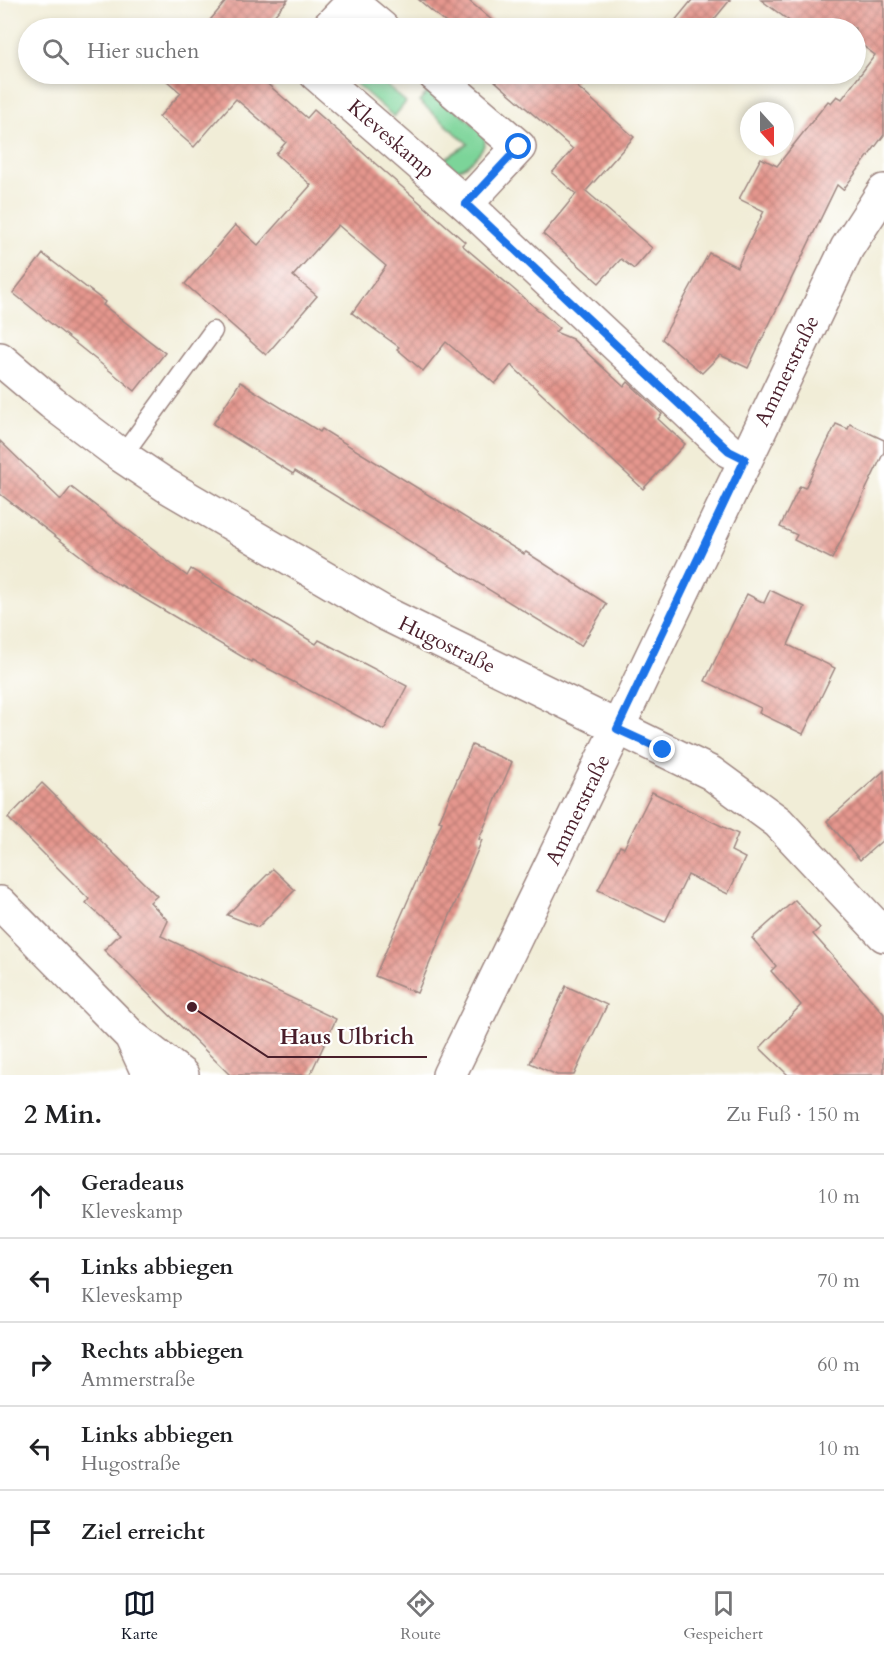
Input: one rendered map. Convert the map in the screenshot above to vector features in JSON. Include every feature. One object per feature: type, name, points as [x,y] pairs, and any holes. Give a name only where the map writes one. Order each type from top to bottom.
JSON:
[{"type":"street","points":[[338,18],[352,3],[370,18]]},
{"type":"street","name":"Kleveskamp","points":[[328,84],[466,204],[729,451],[745,459]]},
{"type":"street","points":[[446,84],[519,147],[466,204]]},
{"type":"street","name":"Ammerstraße","points":[[449,1075],[847,248],[884,191]]},
{"type":"street","name":"Hugostraße","points":[[0,359],[52,403],[122,456],[167,486],[384,613],[711,773],[778,822],[884,935]]},
{"type":"street","points":[[0,903],[131,1036],[182,1075]]},
{"type":"street","points":[[131,1036],[149,1075]]},
{"type":"lane","points":[[122,456],[213,331]]},
{"type":"green space","points":[[356,84],[385,84],[406,102],[394,117]]},
{"type":"green space","points":[[432,88],[483,133],[485,143],[481,150],[460,169],[454,168],[444,159],[468,144],[419,101]]},
{"type":"building","points":[[227,0],[288,0],[272,18],[212,18]]},
{"type":"building","points":[[419,0],[468,0],[489,18],[440,18]]},
{"type":"building","points":[[692,0],[730,0],[715,18],[677,18]]},
{"type":"building","points":[[761,0],[884,0],[884,135],[843,190],[837,185],[748,368],[720,355],[702,373],[662,339],[709,253],[737,267],[764,211],[739,199],[761,158],[777,166],[785,156],[794,156],[794,144],[828,101],[831,103],[837,96],[842,99],[853,84],[866,84],[866,67],[875,55],[866,48],[866,18],[785,18]]},
{"type":"building","points":[[171,84],[267,84],[307,118],[314,110],[465,242],[462,245],[559,328],[555,332],[572,339],[624,387],[628,382],[662,414],[658,419],[685,444],[643,489],[511,365],[495,384],[446,342],[423,371],[397,349],[399,347],[352,313],[386,266],[338,225],[293,276],[317,296],[266,355],[185,284],[235,225],[258,245],[311,185],[276,154],[286,142],[236,99],[194,147],[159,117],[181,93]]},
{"type":"building","points":[[498,84],[574,84],[634,137],[586,191],[652,248],[634,269],[621,259],[599,283],[543,234],[576,194],[552,173],[573,149]]},
{"type":"building","points":[[43,254],[165,353],[135,391],[13,293]]},
{"type":"building","points":[[240,382],[320,432],[322,429],[524,554],[526,552],[607,604],[581,646],[295,471],[293,474],[213,424]]},
{"type":"building","points":[[836,424],[848,429],[850,424],[884,440],[884,452],[832,559],[794,540],[797,535],[780,527],[800,486],[805,488]]},
{"type":"building","points":[[0,441],[61,500],[71,487],[187,576],[191,569],[316,644],[319,640],[407,686],[384,730],[252,660],[251,662],[120,586],[0,494]]},
{"type":"building","points":[[770,590],[805,607],[788,645],[835,668],[803,734],[759,713],[761,708],[705,681],[747,594],[764,603]]},
{"type":"building","points":[[472,745],[512,762],[479,839],[482,840],[417,993],[375,976],[442,822],[439,821]]},
{"type":"building","points":[[884,771],[884,839],[860,860],[827,821]]},
{"type":"building","points":[[42,783],[157,896],[150,902],[168,921],[161,936],[336,1019],[310,1075],[230,1075],[104,950],[120,934],[86,903],[89,899],[8,818]]},
{"type":"building","points":[[652,792],[738,834],[731,851],[745,858],[728,894],[688,875],[665,922],[598,890],[620,846],[624,848]]},
{"type":"building","points":[[273,869],[295,890],[258,927],[227,915]]},
{"type":"building","points":[[795,900],[820,928],[813,934],[884,1014],[884,1075],[788,1075],[760,1048],[801,1005],[771,971],[776,966],[752,938]]},
{"type":"building","points":[[566,986],[607,1005],[574,1075],[557,1075],[530,1063]]},
{"type":"place","name":"Haus Ulbrich","points":[[192,1007]]},
{"type":"route","points":[[519,147],[466,204],[729,451],[745,459],[617,729],[663,750]]}]
